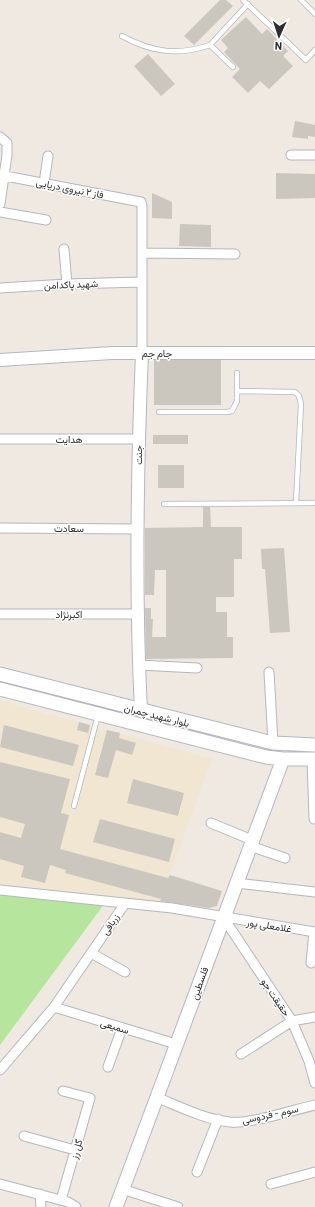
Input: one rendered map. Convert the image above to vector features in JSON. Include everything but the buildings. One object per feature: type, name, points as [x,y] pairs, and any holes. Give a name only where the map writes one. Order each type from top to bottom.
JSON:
[{"type":"main road","name":"بلوار شهید چمران","points":[[0,674],[141,711],[273,743],[315,745]]},
{"type":"main road","name":"بلوار شهید چمران","points":[[0,689],[138,725],[283,759],[313,759]]},
{"type":"main road","points":[[94,699],[94,714]]},
{"type":"main road","points":[[138,725],[141,711]]},
{"type":"main road","name":"فلسطین","points":[[116,1207],[283,759]]},
{"type":"street","points":[[0,137],[7,143],[2,175],[0,204]]},
{"type":"street","points":[[291,155],[315,155]]},
{"type":"street","points":[[44,183],[48,156]]},
{"type":"street","name":"فاز ۲ نیروی دریایی","points":[[2,175],[139,201]]},
{"type":"street","name":"جنت","points":[[139,201],[142,206],[142,353],[138,439],[138,614],[141,711]]},
{"type":"street","points":[[0,212],[46,220]]},
{"type":"street","points":[[64,249],[67,284]]},
{"type":"street","points":[[142,253],[235,254]]},
{"type":"street","name":"شهید پاکدامن","points":[[0,288],[142,282]]},
{"type":"street","name":"جام جم","points":[[0,360],[112,353],[315,353]]},
{"type":"street","name":"هدایت","points":[[0,438],[138,439]]},
{"type":"street","name":"سعادت","points":[[0,528],[138,529]]},
{"type":"street","name":"اکبرنژاد","points":[[0,614],[138,614]]},
{"type":"street","points":[[139,665],[197,668]]},
{"type":"street","points":[[269,672],[273,743]]},
{"type":"street","points":[[313,759],[314,819]]},
{"type":"street","points":[[211,823],[285,858]]},
{"type":"street","points":[[236,883],[315,892]]},
{"type":"street","points":[[0,890],[124,905]]},
{"type":"street","name":"زربافی","points":[[0,1070],[54,1007],[124,905],[172,908],[223,918]]},
{"type":"street","name":"غلامعلی پور","points":[[223,918],[314,932]]},
{"type":"street","name":"حقیقت جو","points":[[223,918],[292,1021],[313,1070],[315,1083]]},
{"type":"street","points":[[311,962],[314,932]]},
{"type":"street","points":[[92,953],[125,972]]},
{"type":"street","name":"سمیعی","points":[[54,1007],[176,1044]]},
{"type":"street","points":[[241,1054],[292,1021],[315,1017]]},
{"type":"street","points":[[108,1067],[122,1028]]},
{"type":"street","name":"گل رز","points":[[61,1200],[90,1098],[63,1091]]},
{"type":"street","name":"سوم - فردوسی","points":[[156,1097],[192,1112],[230,1122],[254,1119],[315,1104]]},
{"type":"street","points":[[197,1172],[218,1119]]},
{"type":"street","points":[[24,1136],[75,1150]]},
{"type":"street","points":[[271,1184],[315,1172]]},
{"type":"street","points":[[0,1184],[61,1200],[76,1207]]},
{"type":"street","points":[[122,1189],[178,1207]]},
{"type":"street","points":[[40,1194],[41,1207]]},
{"type":"lane","points":[[243,0],[306,60],[315,50]]},
{"type":"lane","points":[[301,0],[315,14]]},
{"type":"lane","points":[[122,36],[139,45],[156,51],[175,52],[193,50],[210,44],[248,4]]},
{"type":"lane","points":[[210,44],[233,67]]},
{"type":"lane","points":[[159,412],[232,411],[236,407],[237,373]]},
{"type":"lane","points":[[237,391],[295,392],[299,396],[301,404],[296,503]]},
{"type":"lane","points":[[164,504],[315,503]]},
{"type":"lane","points":[[74,806],[94,714]]},
{"type":"shaded area","points":[[0,701],[212,759],[159,903],[0,884]]},
{"type":"green space","points":[[0,889],[108,899],[0,1045]]}]
